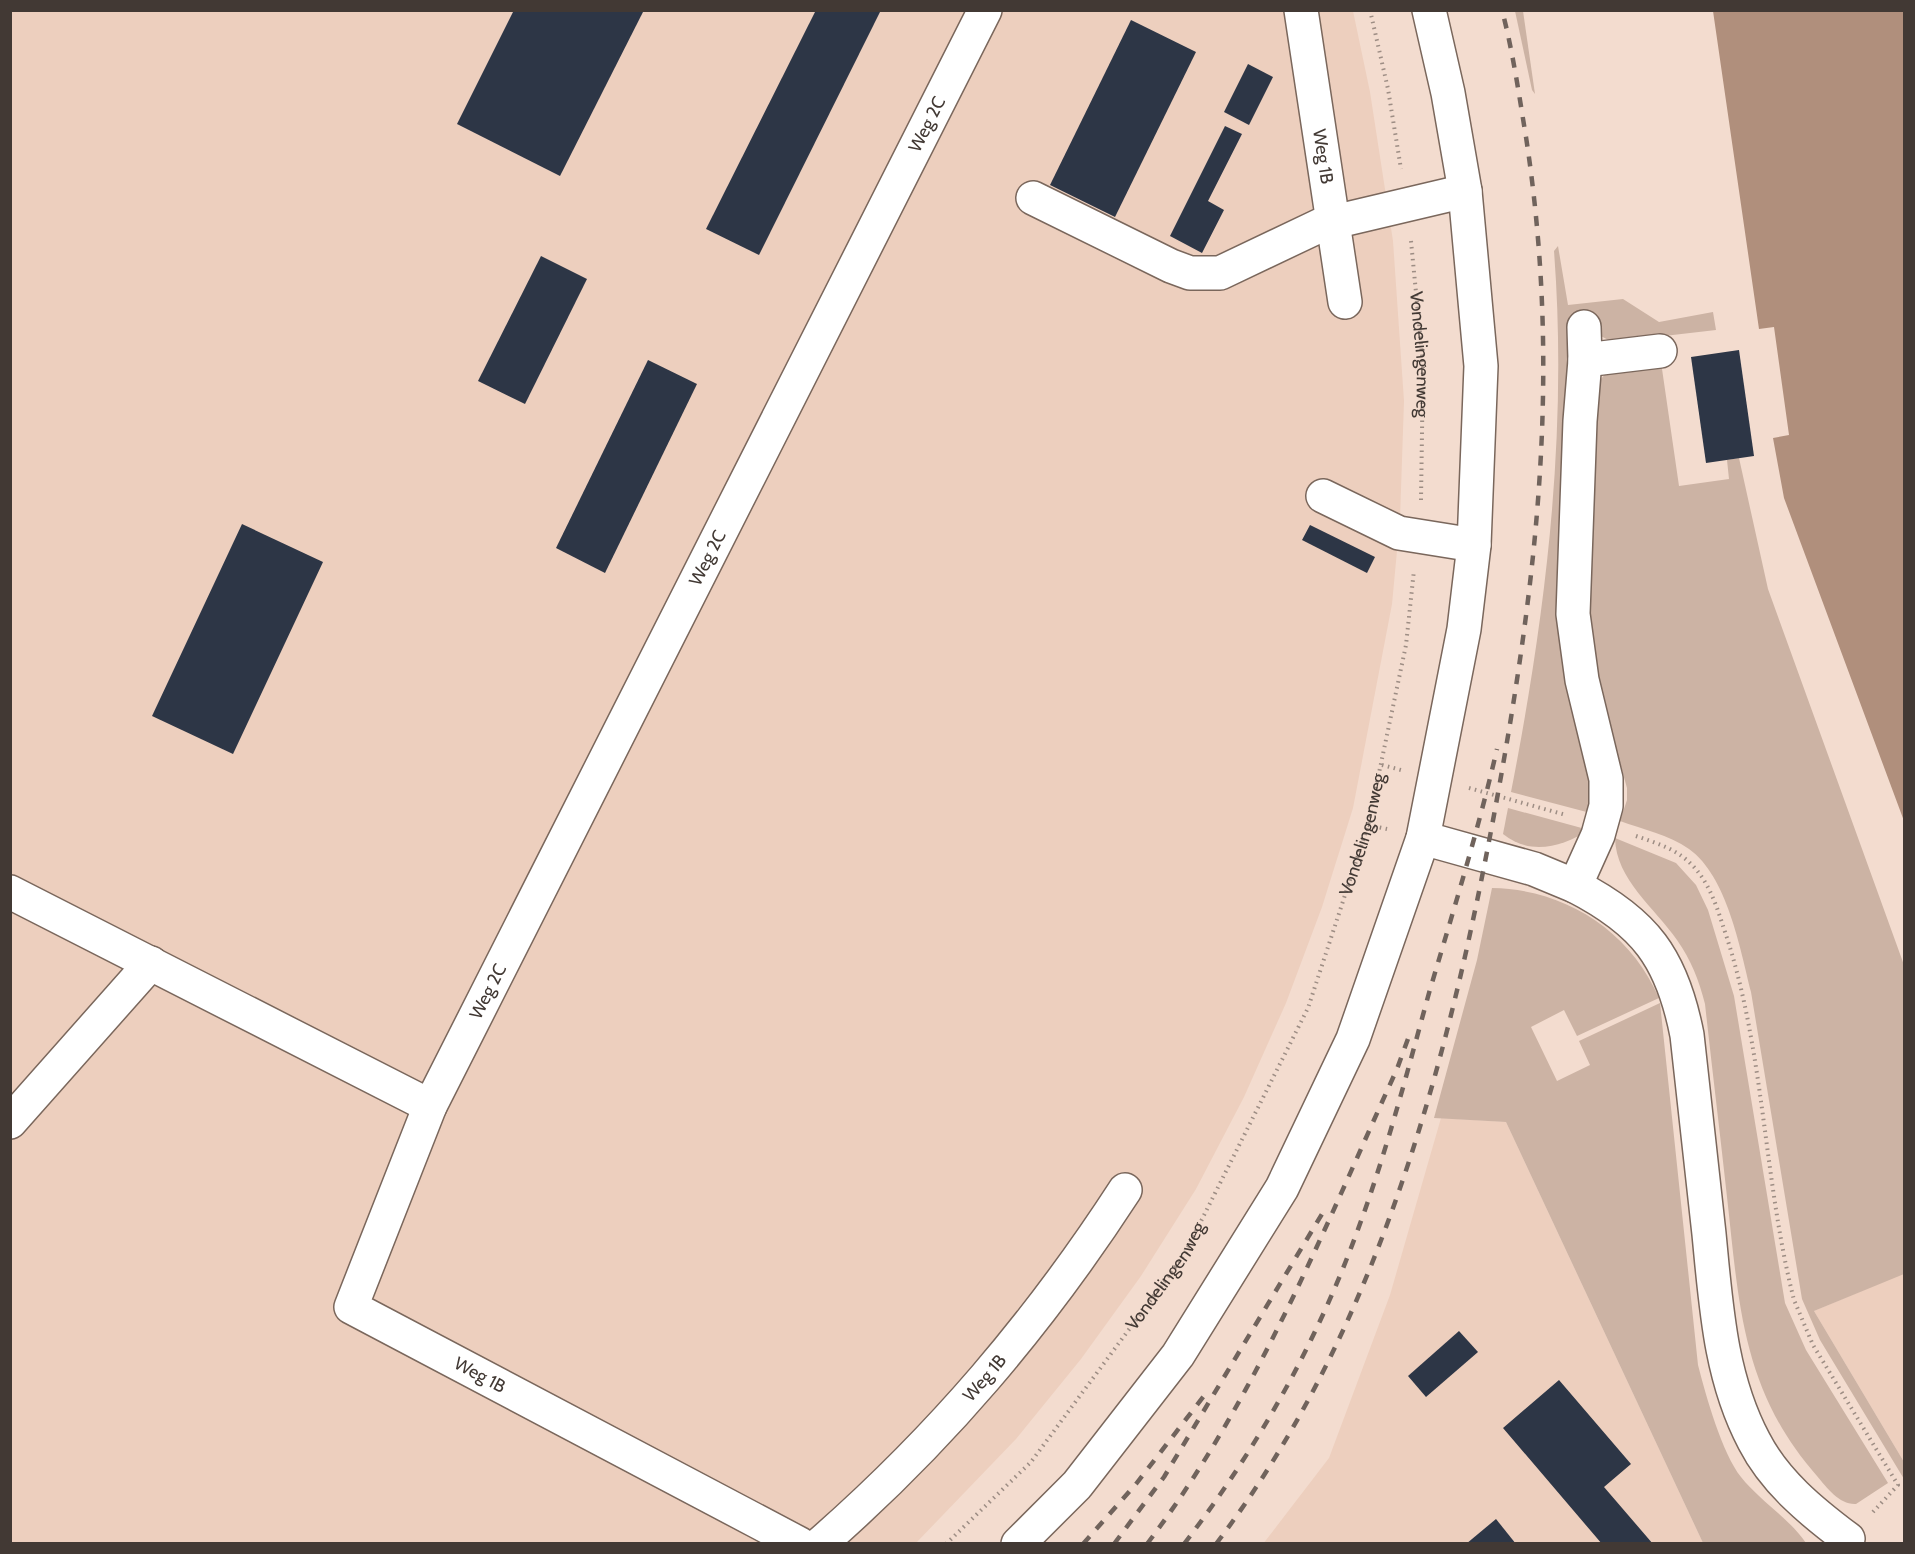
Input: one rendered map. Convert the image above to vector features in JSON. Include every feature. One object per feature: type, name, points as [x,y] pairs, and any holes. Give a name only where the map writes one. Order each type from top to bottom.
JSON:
[{"type":"street","name":"Weg 2C","points":[[430,1106],[985,10]]},
{"type":"street","name":"Weg 1B","points":[[1301,10],[1345,302]]},
{"type":"street","points":[[1018,1544],[1077,1485],[1178,1355],[1282,1188],[1353,1039],[1423,838],[1440,761],[1464,629],[1474,545],[1481,366],[1465,191],[1448,93],[1429,10]]},
{"type":"street","points":[[1033,198],[1190,273],[1220,273],[1333,222],[1465,191]]},
{"type":"street","points":[[1575,886],[1598,835],[1606,806],[1606,779],[1582,680],[1573,614],[1580,422],[1585,360],[1584,327]]},
{"type":"street","points":[[1585,360],[1660,351]]},
{"type":"street","points":[[1323,496],[1399,533],[1474,545]]},
{"type":"street","points":[[1423,838],[1534,869],[1609,903],[1640,932],[1665,962],[1679,995],[1687,1035],[1718,1318],[1736,1404],[1755,1443],[1778,1476],[1815,1514],[1849,1542]]},
{"type":"street","points":[[10,892],[430,1106]]},
{"type":"street","points":[[10,1122],[151,963]]},
{"type":"street","name":"Weg 1B","points":[[430,1106],[351,1307],[800,1544]]},
{"type":"street","name":"Weg 1B","points":[[820,1544],[915,1457],[983,1382],[1074,1267],[1125,1190]]},
{"type":"path","points":[[1370,10],[1388,89],[1403,179]]},
{"type":"path","name":"Vondelingenweg","points":[[946,1544],[1031,1462],[1184,1255],[1308,1008],[1368,825],[1406,645],[1421,501],[1424,365],[1410,237]]},
{"type":"shaded area","points":[[11,11],[1353,11],[1370,92],[1393,241],[1404,401],[1400,519],[1392,604],[1353,808],[1322,907],[1286,1003],[1244,1097],[1196,1189],[1141,1276],[1081,1359],[1016,1439],[916,1543],[11,1544]]},
{"type":"shaded area","points":[[1515,11],[1523,11],[1535,94],[1532,90]]},
{"type":"shaded area","points":[[1713,11],[1904,11],[1904,821],[1784,498],[1773,438],[1789,435],[1774,327],[1759,329]]},
{"type":"shaded area","points":[[1558,246],[1568,305],[1623,299],[1659,322],[1713,312],[1716,330],[1612,342],[1571,320],[1598,815],[1511,792],[1534,658],[1551,523],[1558,387],[1558,319],[1554,251]]},
{"type":"shaded area","points":[[1661,362],[1679,486],[1729,479],[1727,460],[1739,458],[1768,589],[1904,965],[1904,1274],[1814,1311],[1904,1462],[1904,1479],[1820,1340],[1802,1299],[1751,992],[1737,935],[1722,895],[1702,861],[1689,849],[1664,836],[1620,821],[1627,800],[1627,788],[1596,676],[1585,614],[1596,385],[1606,373]]},
{"type":"shaded area","points":[[1508,808],[1589,830],[1557,845],[1535,847],[1524,845],[1503,834]]},
{"type":"shaded area","points":[[1615,838],[1676,863],[1696,885],[1708,910],[1734,996],[1785,1303],[1806,1350],[1888,1483],[1856,1504],[1845,1502],[1834,1495],[1792,1444],[1773,1412],[1759,1379],[1748,1345],[1741,1310],[1705,1004],[1694,971],[1682,948],[1629,880],[1617,853]]},
{"type":"shaded area","points":[[1492,888],[1519,890],[1544,896],[1569,905],[1592,918],[1631,952],[1659,998],[1577,1036],[1564,1010],[1531,1027],[1557,1081],[1590,1065],[1579,1041],[1660,1003],[1701,1378],[1715,1424],[1734,1467],[1749,1486],[1806,1543],[1703,1543],[1506,1122],[1434,1118],[1477,960]]},
{"type":"shaded area","points":[[1441,1118],[1506,1122],[1703,1543],[1263,1544],[1329,1458],[1390,1295]]},
{"type":"shaded area","points":[[1904,1273],[1904,1462],[1814,1311]]},
{"type":"building","points":[[514,10],[644,10],[560,176],[457,124]]},
{"type":"building","points":[[816,10],[881,10],[759,255],[706,229]]},
{"type":"building","points":[[1131,20],[1196,52],[1115,217],[1050,185]]},
{"type":"building","points":[[1248,64],[1273,77],[1249,125],[1224,112]]},
{"type":"building","points":[[1225,126],[1242,134],[1208,201],[1224,210],[1202,253],[1170,236]]},
{"type":"building","points":[[541,256],[587,279],[525,404],[478,381]]},
{"type":"building","points":[[1739,350],[1754,456],[1706,463],[1691,357]]},
{"type":"building","points":[[648,360],[697,384],[605,573],[556,548]]},
{"type":"building","points":[[242,524],[323,562],[233,754],[152,716]]},
{"type":"building","points":[[1310,525],[1375,557],[1367,573],[1302,540]]},
{"type":"building","points":[[1459,1331],[1478,1352],[1426,1397],[1408,1376]]},
{"type":"building","points":[[1559,1380],[1631,1464],[1604,1487],[1653,1544],[1602,1544],[1503,1428]]},
{"type":"building","points":[[1496,1519],[1516,1544],[1466,1544]]},
{"type":"railway","points":[[1216,1544],[1272,1463],[1320,1377],[1362,1288],[1397,1197],[1427,1103],[1453,1008],[1494,815],[1509,729],[1533,560],[1540,477],[1543,394],[1542,310],[1537,224],[1526,137],[1513,58],[1502,10]]},
{"type":"railway","points":[[1184,1544],[1236,1471],[1283,1394],[1341,1274],[1368,1203],[1387,1143],[1497,749]]},
{"type":"railway","points":[[1147,1544],[1186,1489],[1222,1432],[1285,1313],[1397,1069],[1409,1036]]},
{"type":"railway","points":[[1114,1544],[1164,1477],[1322,1214]]},
{"type":"railway","points":[[1083,1544],[1136,1484],[1207,1392]]}]
